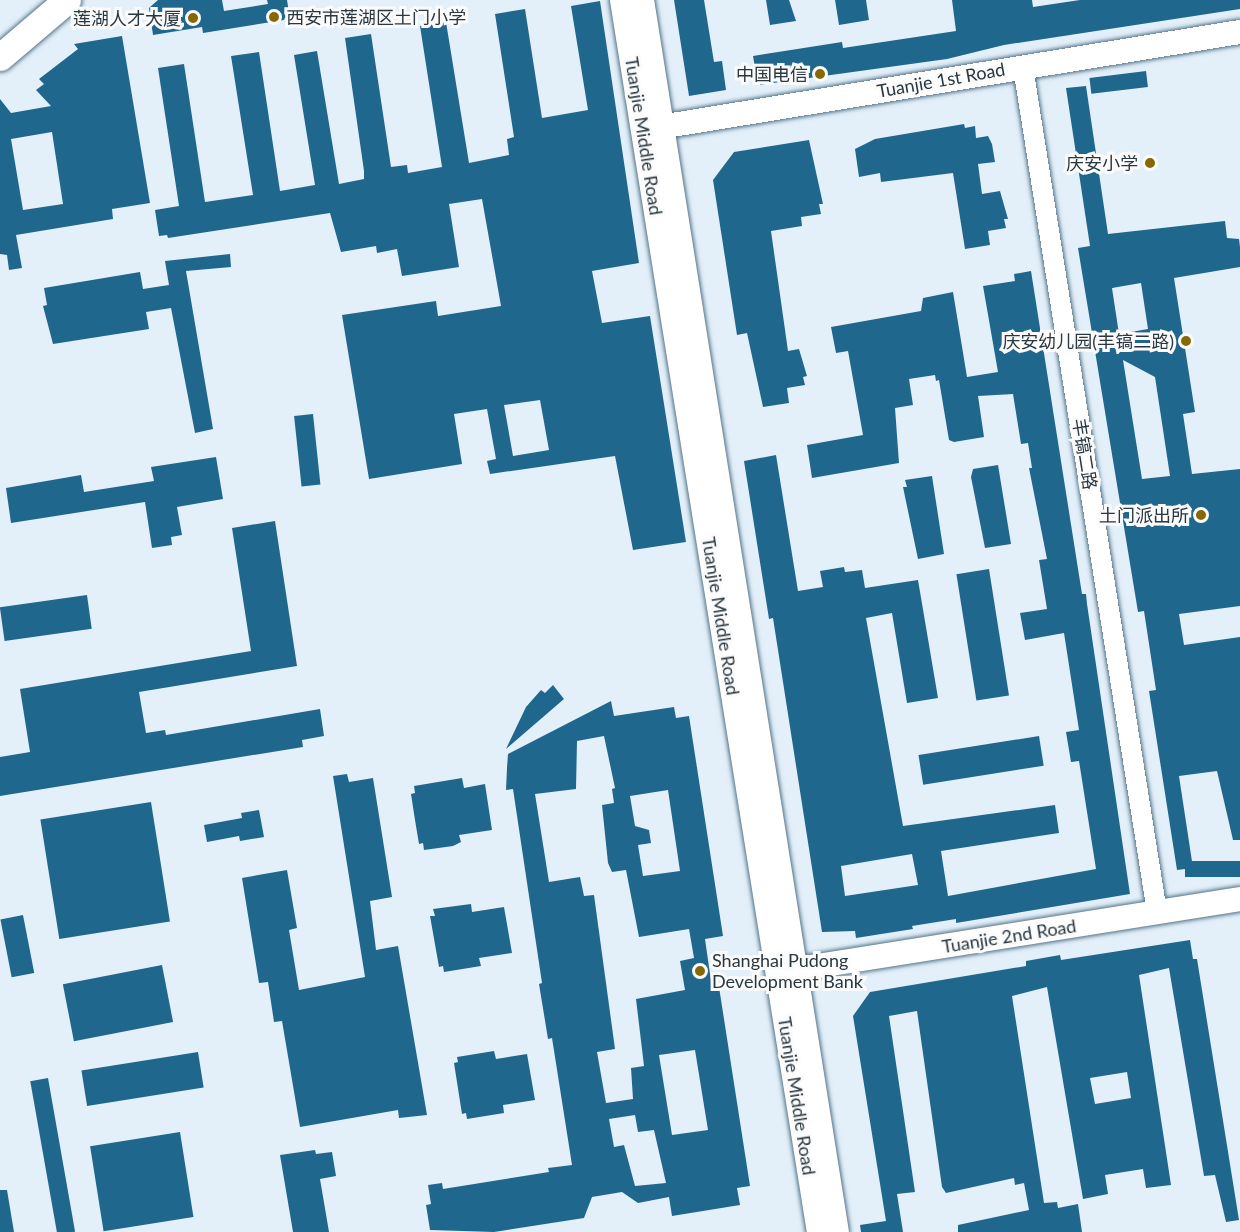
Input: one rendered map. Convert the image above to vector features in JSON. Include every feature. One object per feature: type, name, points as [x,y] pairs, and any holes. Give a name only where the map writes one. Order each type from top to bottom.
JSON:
[{"type":"main road","points":[[0,57],[66,0]]},
{"type":"street","name":"Tuanjie Middle Road","points":[[622,0],[653,129]]},
{"type":"street","name":"Tuanjie Middle Road","points":[[642,0],[653,129],[787,971],[837,1232]]},
{"type":"street","name":"Tuanjie 1st Road","points":[[653,129],[1240,32]]},
{"type":"street","name":"丰镐二路","points":[[1023,67],[1157,912]]},
{"type":"street","name":"Tuanjie 2nd Road","points":[[787,971],[1240,899]]},
{"type":"street","name":"Tuanjie Middle Road","points":[[787,971],[819,1232]]},
{"type":"building","points":[[158,0],[222,0],[224,11],[268,4],[267,0],[287,0],[290,19],[203,33],[202,27],[153,35],[149,8]]},
{"type":"building","points":[[674,0],[704,0],[714,62],[722,61],[726,90],[689,96]]},
{"type":"building","points":[[766,0],[789,0],[796,21],[770,25]]},
{"type":"building","points":[[835,0],[866,0],[869,20],[839,25]]},
{"type":"building","points":[[952,0],[1032,0],[1033,7],[1080,0],[1240,0],[1240,9],[1004,45],[947,59],[758,85],[753,56],[842,42],[843,48],[956,31]]},
{"type":"building","points":[[600,1],[639,263],[592,271],[602,323],[650,316],[686,542],[633,550],[615,456],[490,474],[487,461],[496,459],[487,409],[454,414],[462,464],[369,479],[342,315],[436,301],[438,316],[501,306],[482,199],[449,204],[459,267],[402,276],[397,249],[377,253],[376,246],[341,252],[330,213],[168,238],[167,235],[159,236],[155,210],[179,206],[158,68],[184,64],[205,202],[253,195],[231,56],[259,52],[280,191],[315,185],[294,55],[317,51],[339,184],[364,179],[345,38],[371,34],[391,167],[407,165],[408,173],[442,167],[420,26],[446,22],[469,163],[509,155],[507,139],[514,137],[495,14],[525,9],[542,118],[588,110],[571,6]],"holes":[[[540,400],[549,450],[513,456],[504,405]]]},
{"type":"building","points":[[122,36],[150,203],[112,209],[113,219],[16,235],[22,268],[9,270],[7,255],[0,254],[0,99],[11,113],[51,106],[36,90],[44,84],[39,79],[78,49],[74,44]],"holes":[[[52,132],[63,204],[23,210],[11,139]]]},
{"type":"building","points":[[1146,71],[1148,87],[1091,94],[1089,78]]},
{"type":"building","points":[[1086,86],[1108,234],[1225,221],[1227,238],[1239,239],[1240,267],[1174,278],[1195,412],[1183,414],[1192,474],[1240,469],[1240,606],[1179,614],[1184,645],[1240,637],[1240,840],[1233,840],[1217,771],[1179,776],[1193,868],[1177,870],[1149,691],[1156,690],[1144,611],[1138,612],[1078,248],[1090,246],[1066,88]],"holes":[[[1141,283],[1148,329],[1119,334],[1112,288]],[[1123,360],[1155,377],[1170,476],[1142,479]]]},
{"type":"building","points":[[964,124],[965,128],[975,126],[976,138],[988,136],[992,144],[995,162],[978,164],[982,194],[1000,191],[1008,219],[1004,219],[1006,228],[988,231],[990,245],[965,249],[953,173],[881,182],[880,173],[859,177],[855,149],[875,139]]},
{"type":"building","points":[[809,140],[823,204],[819,204],[821,214],[801,217],[802,226],[771,231],[788,351],[799,349],[807,376],[803,377],[805,385],[787,388],[789,403],[763,407],[747,333],[737,335],[713,180],[734,152]]},
{"type":"building","points":[[230,254],[231,267],[186,271],[213,429],[195,433],[171,308],[146,312],[149,329],[53,344],[43,306],[47,305],[44,288],[140,272],[143,289],[169,285],[165,261]]},
{"type":"building","points":[[1031,271],[1082,594],[1086,594],[1130,894],[956,923],[956,919],[912,926],[913,929],[856,938],[855,931],[822,932],[773,618],[769,619],[744,461],[776,455],[798,591],[823,587],[820,571],[844,567],[845,572],[862,570],[865,588],[918,580],[938,698],[907,703],[892,613],[866,618],[903,826],[1055,805],[1059,833],[941,851],[948,896],[1096,869],[1079,761],[1071,762],[1066,732],[1079,730],[1064,633],[1025,640],[1020,613],[1047,609],[1039,560],[1047,559],[1029,468],[1032,468],[1028,443],[1021,444],[1013,394],[978,396],[984,437],[954,442],[949,440],[939,380],[936,381],[935,375],[909,379],[913,405],[895,408],[899,463],[812,478],[807,445],[863,435],[848,351],[836,353],[831,327],[921,311],[923,298],[953,292],[967,377],[998,372],[983,286],[1015,281],[1014,274]],"holes":[[[912,854],[918,885],[845,896],[841,866]]]},
{"type":"building","points":[[313,414],[320,485],[302,487],[294,416]]},
{"type":"building","points":[[216,457],[223,499],[177,507],[182,535],[171,537],[172,545],[152,548],[145,502],[11,523],[6,488],[81,475],[84,492],[154,481],[151,467]]},
{"type":"building","points":[[998,465],[1011,544],[985,548],[971,477],[973,469]]},
{"type":"building","points":[[932,476],[944,554],[918,559],[903,487],[907,487],[905,480]]},
{"type":"building","points":[[275,521],[297,666],[139,692],[146,733],[165,730],[166,735],[320,709],[324,736],[302,740],[303,747],[0,796],[0,757],[30,752],[20,689],[251,651],[232,528]]},
{"type":"building","points":[[989,569],[1009,695],[976,701],[956,574]]},
{"type":"building","points":[[87,595],[92,629],[5,641],[0,607]]},
{"type":"building","points":[[553,685],[564,699],[506,749],[526,707],[541,690],[545,693]]},
{"type":"building","points":[[611,701],[614,716],[674,707],[676,718],[689,716],[723,936],[705,939],[712,988],[719,987],[750,1186],[737,1188],[740,1205],[672,1216],[669,1197],[638,1203],[622,1192],[592,1197],[584,1218],[494,1232],[430,1230],[426,1205],[431,1204],[428,1185],[442,1183],[443,1189],[549,1172],[548,1168],[572,1165],[552,1038],[548,1039],[539,984],[542,983],[513,789],[506,790],[508,754]],"holes":[[[604,736],[615,788],[612,789],[614,803],[602,805],[608,863],[612,872],[626,870],[639,937],[689,929],[694,958],[680,961],[685,990],[636,999],[644,1066],[631,1068],[633,1099],[606,1103],[597,1052],[615,1049],[594,895],[584,896],[580,877],[549,882],[535,794],[576,789],[577,741]],[[668,790],[680,871],[643,876],[638,845],[651,843],[649,830],[635,826],[630,796]],[[695,1050],[708,1130],[672,1135],[659,1055]],[[635,1115],[638,1132],[654,1130],[666,1183],[635,1186],[624,1145],[614,1147],[609,1119]]]},
{"type":"building","points":[[1039,736],[1044,766],[923,785],[919,755]]},
{"type":"building","points":[[347,774],[349,782],[373,778],[392,897],[370,901],[376,950],[398,946],[427,1115],[399,1118],[398,1110],[300,1127],[282,1021],[274,1022],[268,982],[259,983],[242,878],[287,870],[297,928],[289,930],[299,990],[365,977],[333,776]]},
{"type":"building","points":[[462,778],[464,788],[485,784],[492,830],[459,835],[461,842],[453,846],[424,850],[423,843],[419,844],[415,820],[411,794],[415,793],[414,786]]},
{"type":"building","points":[[151,802],[170,922],[59,939],[40,820]]},
{"type":"building","points":[[259,810],[264,837],[240,841],[239,836],[207,842],[204,825],[242,818],[241,813]]},
{"type":"building","points":[[1185,861],[1240,861],[1240,877],[1185,877]]},
{"type":"building","points":[[471,904],[472,912],[504,907],[512,953],[479,958],[481,966],[444,972],[443,966],[439,967],[430,916],[435,916],[433,909]]},
{"type":"building","points":[[23,915],[34,973],[12,977],[0,919]]},
{"type":"building","points":[[1190,940],[1193,959],[1197,959],[1239,1220],[1226,1222],[1215,1175],[1204,1176],[1169,968],[1139,975],[1171,1185],[1146,1188],[1143,1169],[1105,1175],[1108,1194],[1083,1199],[1047,987],[1012,996],[1044,1203],[1057,1202],[1058,1208],[1078,1204],[1082,1232],[958,1232],[958,1225],[1029,1210],[1024,1183],[1015,1185],[1014,1178],[946,1193],[942,1187],[917,1011],[889,1016],[915,1192],[897,1194],[903,1232],[861,1232],[860,1225],[886,1221],[853,1016],[870,992],[1026,966],[1026,961],[1060,955],[1061,960]],"holes":[[[1127,1072],[1131,1098],[1095,1104],[1090,1078]]]},
{"type":"building","points":[[162,965],[173,1022],[74,1041],[63,984]]},
{"type":"building","points":[[494,1051],[496,1059],[527,1054],[535,1100],[503,1105],[504,1113],[467,1119],[466,1113],[462,1114],[454,1063],[458,1062],[457,1057]]},
{"type":"building","points":[[198,1052],[204,1088],[87,1106],[81,1070]]},
{"type":"building","points":[[48,1078],[75,1232],[57,1232],[30,1081]]},
{"type":"building","points":[[180,1132],[193,1217],[104,1231],[90,1146]]},
{"type":"building","points":[[315,1150],[316,1154],[332,1152],[336,1176],[320,1179],[329,1232],[293,1232],[280,1155]]},
{"type":"building","points":[[0,1190],[7,1190],[14,1232],[0,1232]]},
{"type":"place","name":"西安市莲湖区土门小学","points":[[274,17]]},
{"type":"place","name":"莲湖人才大厦","points":[[193,18]]},
{"type":"place","name":"中国电信","points":[[820,74]]},
{"type":"place","name":"庆安小学","points":[[1150,163]]},
{"type":"place","name":"庆安幼儿园(丰镐二路)","points":[[1186,341]]},
{"type":"place","name":"土门派出所","points":[[1201,515]]},
{"type":"place","name":"Shanghai Pudong Development Bank","points":[[700,971]]}]
